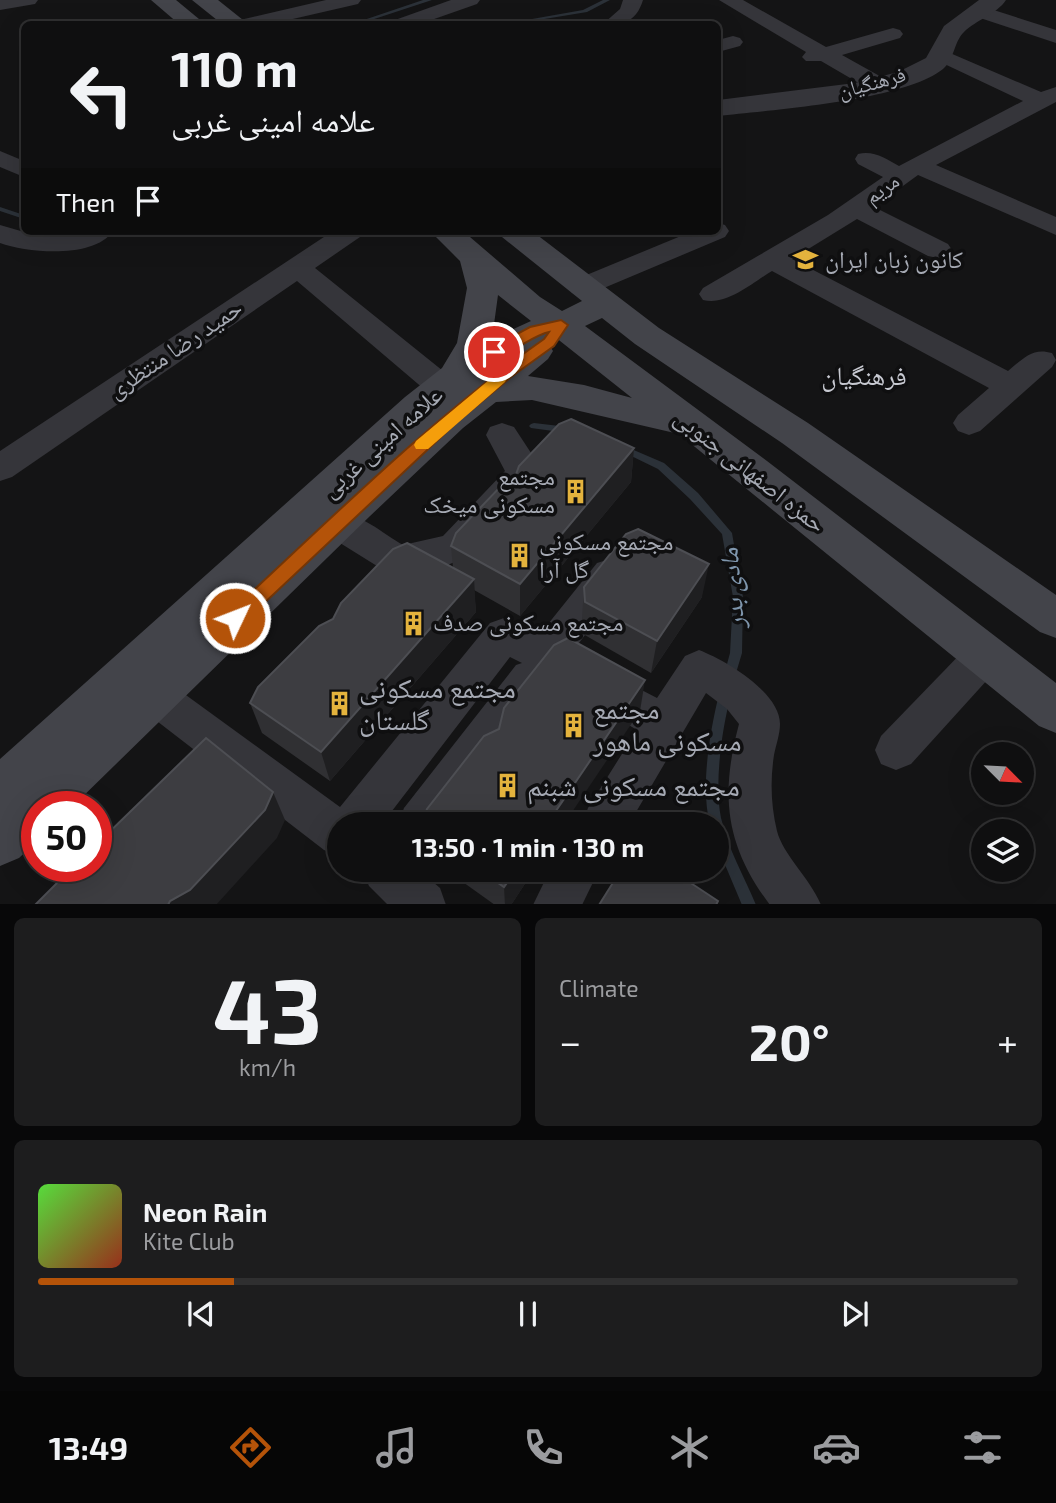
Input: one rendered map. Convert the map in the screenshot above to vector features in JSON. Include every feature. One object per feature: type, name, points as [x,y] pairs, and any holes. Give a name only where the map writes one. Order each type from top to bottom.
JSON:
[{"type":"main road","points":[[162,0],[190,21]]},
{"type":"main road","points":[[203,0],[232,21]]},
{"type":"main road","name":"حمزه اصفهانی جنوبی","points":[[447,235],[528,304],[561,325],[752,471],[1056,711]]},
{"type":"main road","name":"حمزه اصفهانی جنوبی","points":[[518,235],[592,296],[647,336],[795,433],[1056,619]]},
{"type":"main road","points":[[475,258],[483,288],[474,343],[450,379],[532,388],[597,401],[695,428]]},
{"type":"main road","points":[[561,325],[592,296]]},
{"type":"main road","name":"علامه امینی غربی","points":[[0,792],[450,379],[549,342],[561,325]]},
{"type":"main road","name":"علامه امینی غربی","points":[[0,840],[337,523],[450,379]]},
{"type":"main road","points":[[752,471],[795,433]]},
{"type":"street","points":[[0,4],[28,0]]},
{"type":"street","points":[[260,21],[351,0]]},
{"type":"street","points":[[406,21],[425,6],[470,0]]},
{"type":"street","points":[[617,21],[629,12],[633,0]]},
{"type":"street","points":[[731,7],[771,0]]},
{"type":"street","points":[[1056,37],[987,6],[949,35],[943,56],[1040,102],[1056,123]]},
{"type":"street","points":[[731,7],[877,84]]},
{"type":"street","points":[[796,60],[825,55],[893,34]]},
{"type":"street","name":"فرهنگیان","points":[[721,107],[828,95],[877,84],[929,67],[943,56]]},
{"type":"street","name":"مریم","points":[[713,294],[856,208],[909,171],[1040,102]]},
{"type":"street","points":[[0,158],[21,168]]},
{"type":"street","points":[[867,159],[909,171],[1056,227]]},
{"type":"street","points":[[856,208],[938,250]]},
{"type":"street","points":[[0,233],[15,240],[62,245],[92,235]]},
{"type":"street","name":"حمید رضا منتظری","points":[[0,468],[345,235]]},
{"type":"street","points":[[592,296],[708,235]]},
{"type":"street","points":[[772,260],[1011,386]]},
{"type":"street","points":[[296,266],[450,379]]},
{"type":"street","points":[[968,423],[1041,359]]},
{"type":"street","points":[[371,589],[398,561],[438,554],[456,546],[523,474],[518,459],[502,435]]},
{"type":"street","points":[[337,523],[398,561]]},
{"type":"street","points":[[429,812],[631,547]]},
{"type":"street","points":[[364,812],[504,635],[664,724]]},
{"type":"street","points":[[896,750],[984,656]]},
{"type":"street","points":[[611,812],[699,668],[738,691],[760,722],[750,759],[749,804],[761,852],[798,904]]},
{"type":"street","points":[[154,695],[327,824]]},
{"type":"street","points":[[398,882],[422,904]]},
{"type":"street","points":[[557,904],[569,882]]},
{"type":"building","points":[[571,419],[634,448],[520,584],[451,546],[456,533],[502,485],[514,480],[519,466],[559,424]]},
{"type":"building","points":[[638,529],[709,564],[657,641],[585,602],[584,587],[626,534]]},
{"type":"building","points":[[407,543],[474,579],[321,752],[250,703],[258,687],[319,626],[333,619],[341,603],[393,549]]},
{"type":"building","points":[[568,638],[645,680],[555,812],[426,812],[484,736],[499,729],[504,708],[554,645]]},
{"type":"building","points":[[206,738],[273,792],[265,810],[190,890],[168,904],[36,904],[58,882],[112,882],[112,829]]},
{"type":"building","points":[[613,882],[689,882],[718,901],[716,904],[600,904]]},
{"type":"waterway","points":[[364,21],[429,0]]},
{"type":"waterway","name":"مادی بدر","points":[[524,21],[585,11],[607,0]]},
{"type":"waterway","points":[[0,209],[21,216]]},
{"type":"waterway","name":"مادی بدر","points":[[534,426],[568,430]]},
{"type":"waterway","name":"مادی بدر","points":[[622,448],[661,466],[694,496],[727,533],[738,597],[736,653],[729,679]]},
{"type":"waterway","name":"مادی بدر","points":[[725,694],[715,750],[713,807],[722,843],[749,904]]},
{"type":"slow traffic","points":[[422,445],[500,378]]},
{"type":"place","name":"کانون زبان ایران","points":[[805,260]]},
{"type":"place","name":"مجتمع مسکونی میخک","points":[[575,491]]},
{"type":"place","name":"مجتمع مسکونی گل آرا","points":[[519,556]]},
{"type":"place","name":"مجتمع مسکونی صدف","points":[[413,623]]},
{"type":"place","name":"مجتمع مسکونی گلستان","points":[[339,704]]},
{"type":"place","name":"مجتمع مسکونی ماهور","points":[[573,725]]},
{"type":"place","name":"مجتمع مسکونی شبنم","points":[[507,786]]},
{"type":"district","name":"فرهنگیان","points":[[864,376]]},
{"type":"route","points":[[235,618],[450,419],[505,373],[549,342],[561,325],[535,331],[494,352]]}]
